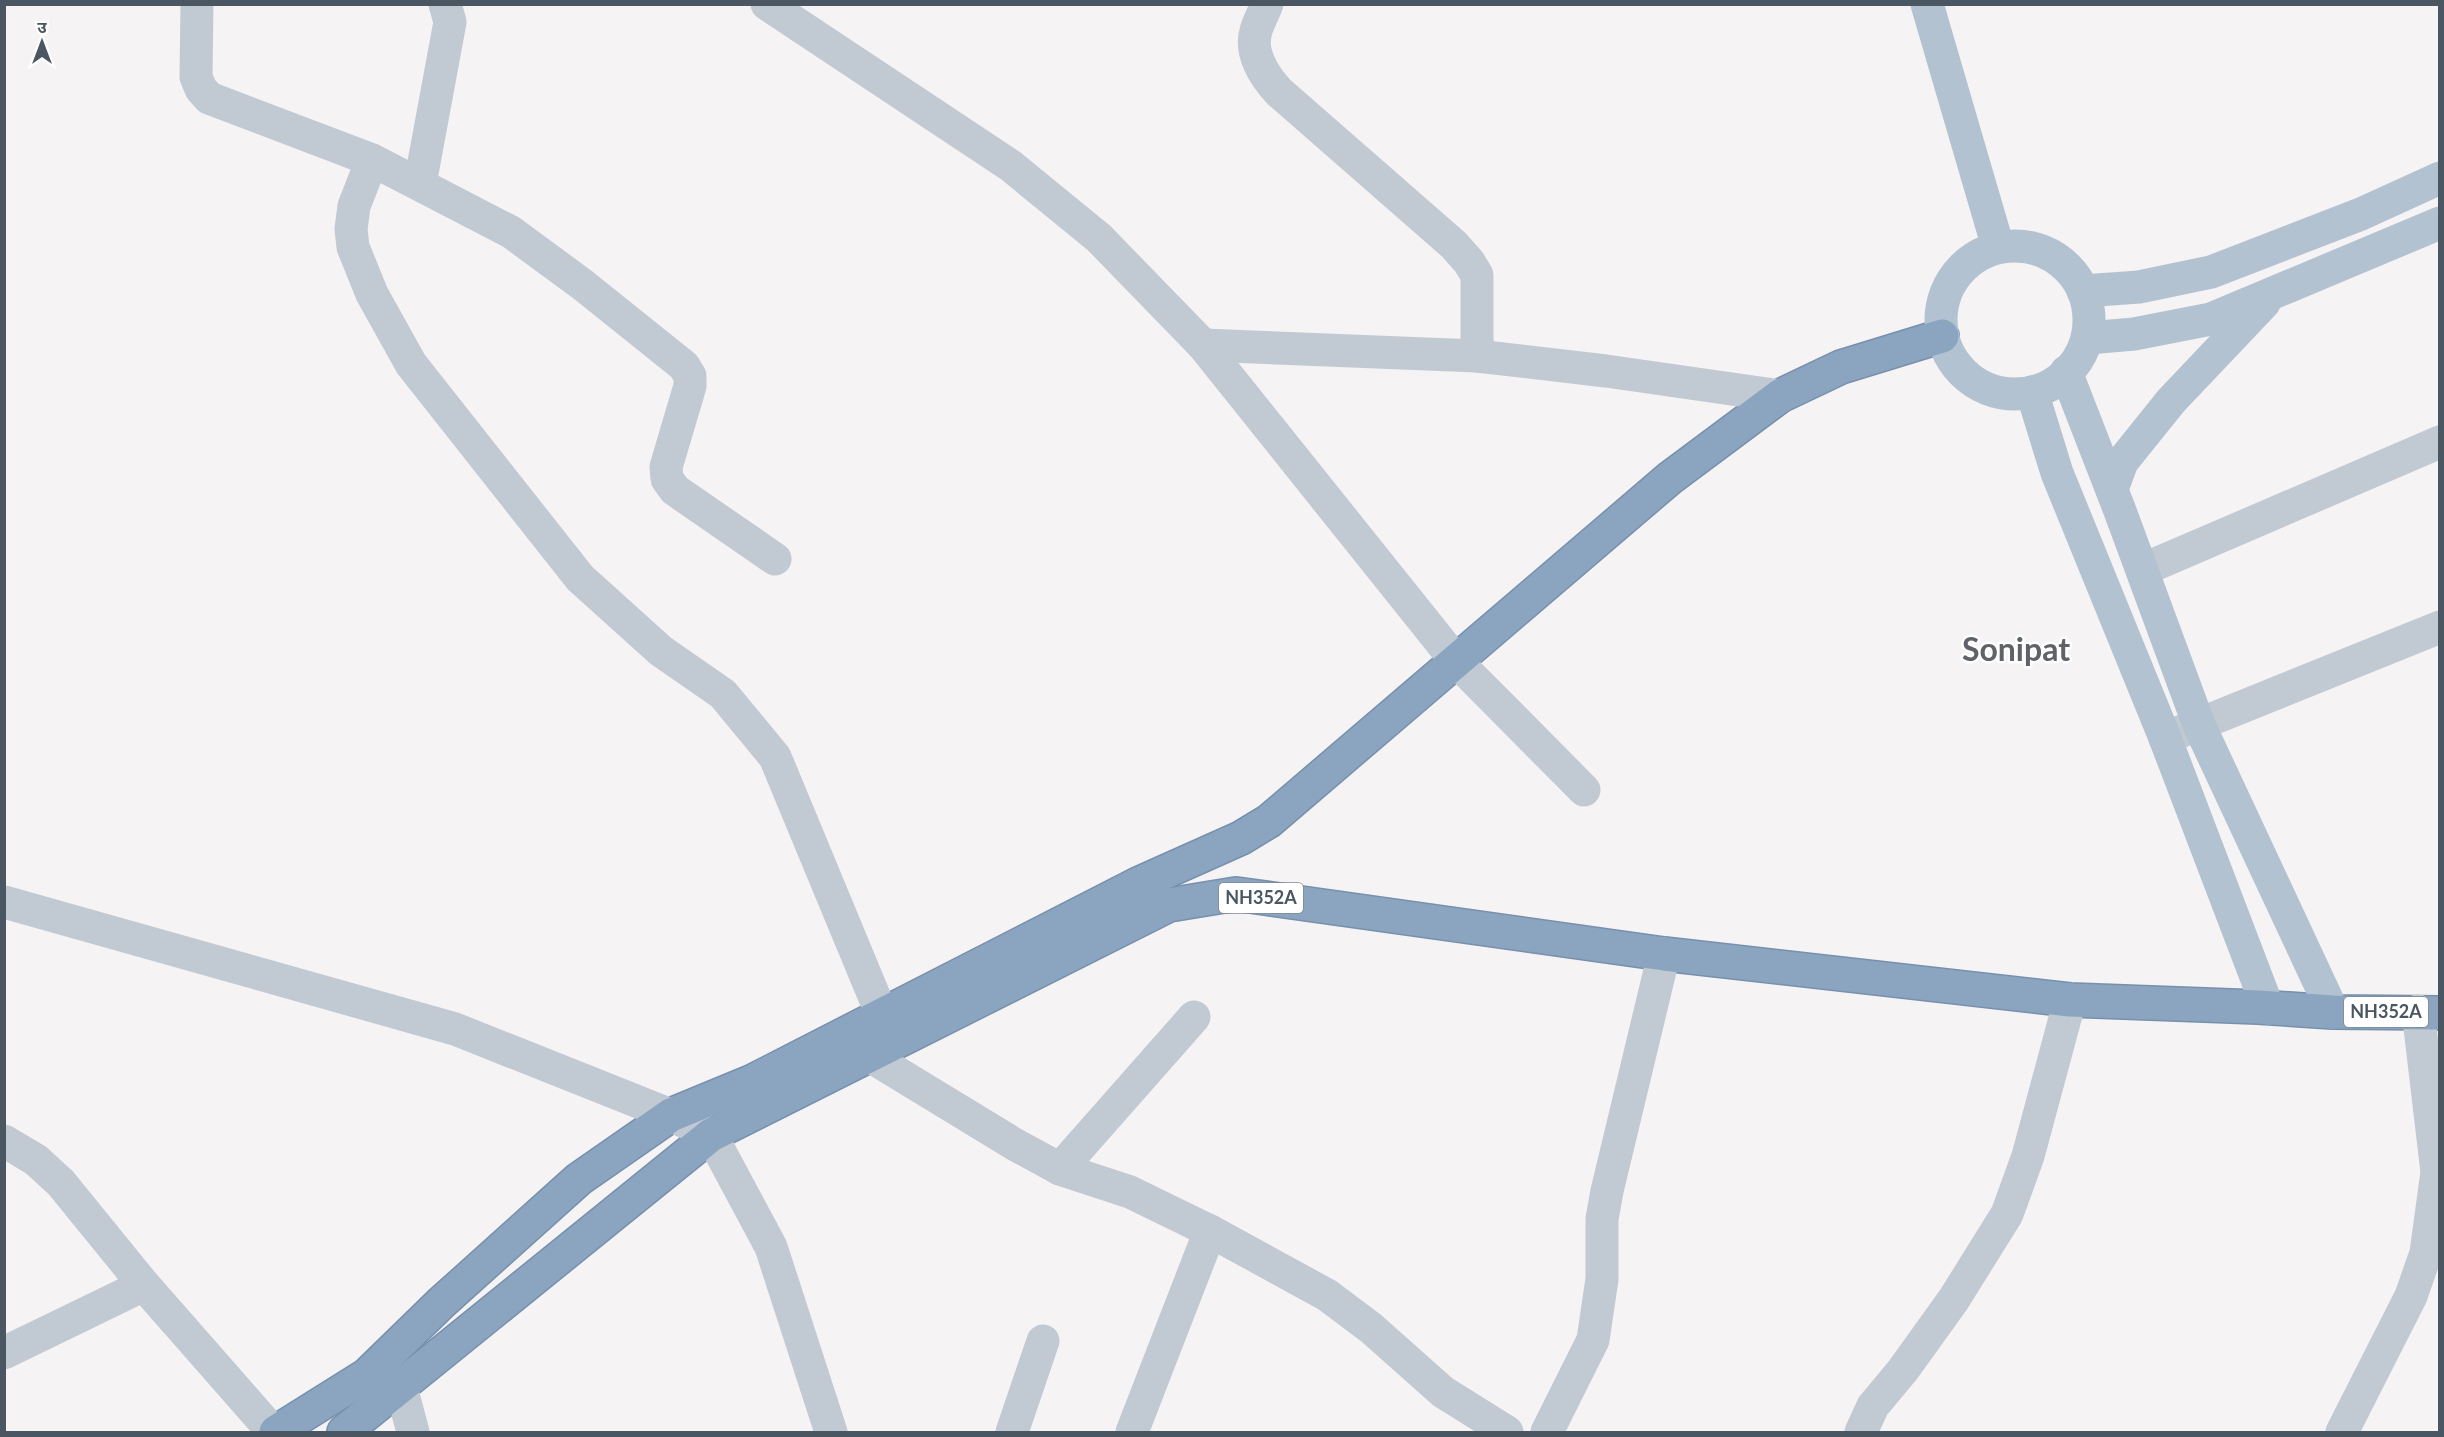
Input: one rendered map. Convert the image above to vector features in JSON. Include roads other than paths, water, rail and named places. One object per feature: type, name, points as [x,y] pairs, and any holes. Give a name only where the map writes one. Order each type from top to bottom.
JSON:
[{"type":"highway","points":[[275,1432],[363,1396],[367,1375],[441,1303],[579,1179],[671,1115],[751,1082],[1138,884],[1241,838],[1269,821],[1670,478],[1780,396],[1841,367],[1942,336]]},
{"type":"highway","name":"NH352A","points":[[344,1432],[363,1396],[401,1387],[711,1135],[1169,905],[1236,894],[1664,954],[2070,1000],[2332,1012],[2428,1012]]},
{"type":"main road","points":[[1927,4],[1998,247]]},
{"type":"main road","points":[[2083,291],[2139,287],[2211,272],[2361,214],[2439,178]]},
{"type":"main road","points":[[2088,338],[2134,334],[2211,319],[2439,223]]},
{"type":"main road","points":[[2026,245],[2055,256],[2076,276],[2088,302],[2088,338],[2079,359],[2056,383],[2032,393],[2000,393],[1975,383],[1950,357],[1942,336],[1943,298],[1951,280],[1974,256],[1998,247],[2026,245]]},
{"type":"main road","points":[[2112,489],[2122,462],[2171,401],[2274,293]]},
{"type":"main road","points":[[2066,372],[2199,724],[2332,1012]]},
{"type":"main road","points":[[2032,393],[2057,473],[2165,738],[2268,1008]]},
{"type":"street","points":[[197,4],[196,77],[209,98],[372,160],[511,232],[583,285],[684,366],[690,376],[690,386],[668,457],[667,479],[675,490],[775,558]]},
{"type":"street","points":[[420,184],[450,22],[445,4]]},
{"type":"street","points":[[766,4],[1011,166],[1099,238],[1203,345],[1456,661],[1584,790]]},
{"type":"street","points":[[1267,4],[1254,34],[1256,54],[1267,79],[1454,245],[1469,262],[1477,276],[1478,356]]},
{"type":"street","points":[[372,160],[354,206],[351,229],[353,247],[372,294],[411,364],[580,578],[662,651],[723,694],[775,757],[882,1015]]},
{"type":"street","points":[[1203,345],[1478,356],[1606,371],[1780,396]]},
{"type":"street","points":[[2142,570],[2439,442]]},
{"type":"street","points":[[2165,738],[2439,627]]},
{"type":"street","points":[[4,902],[455,1029],[671,1115],[711,1135],[771,1247],[831,1432]]},
{"type":"street","points":[[1547,1432],[1593,1340],[1602,1280],[1602,1219],[1607,1191],[1664,954]]},
{"type":"street","points":[[1861,1432],[1873,1406],[1903,1370],[1954,1299],[2007,1214],[2028,1156],[2070,1000]]},
{"type":"street","points":[[2342,1432],[2411,1296],[2426,1253],[2438,1172],[2428,1012]]},
{"type":"street","points":[[1060,1169],[1194,1017]]},
{"type":"street","points":[[868,1055],[1014,1144],[1060,1169],[1130,1192],[1210,1231],[1327,1295],[1371,1329],[1443,1392],[1507,1432]]},
{"type":"street","points":[[4,1141],[36,1160],[61,1183],[144,1285],[275,1432]]},
{"type":"street","points":[[1132,1432],[1210,1231]]},
{"type":"street","points":[[4,1353],[144,1285]]},
{"type":"street","points":[[1012,1432],[1043,1341]]},
{"type":"street","points":[[401,1387],[413,1432]]},
{"type":"district","name":"Sonipat","points":[[2016,650]]}]
